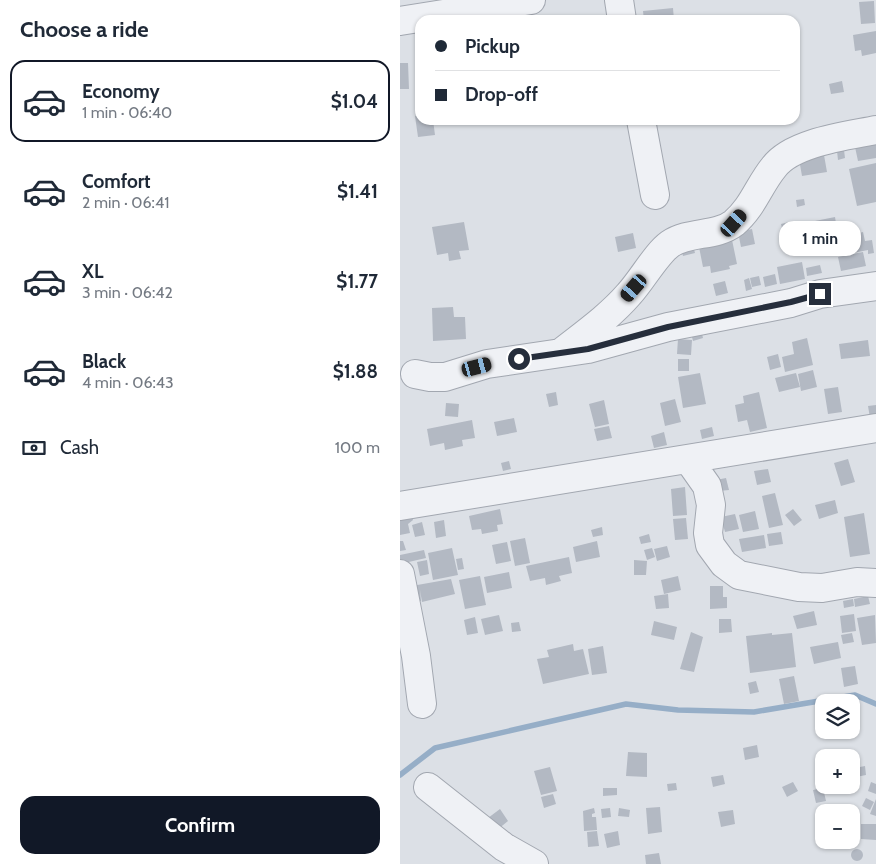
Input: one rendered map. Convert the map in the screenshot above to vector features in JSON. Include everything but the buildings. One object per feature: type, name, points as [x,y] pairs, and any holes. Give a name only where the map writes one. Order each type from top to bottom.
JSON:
[{"type":"street","points":[[437,15],[531,0]]},
{"type":"street","points":[[619,0],[621,15]]},
{"type":"street","points":[[400,21],[415,19]]},
{"type":"street","points":[[642,125],[655,195]]},
{"type":"street","points":[[559,353],[605,318],[627,296],[669,244],[680,238],[706,234],[734,223],[754,201],[774,166],[785,157],[807,146],[876,130]]},
{"type":"street","points":[[416,374],[430,377],[445,377],[487,364],[559,353],[624,340],[668,327],[791,302],[820,294],[876,286]]},
{"type":"street","points":[[400,506],[876,428]]},
{"type":"street","points":[[688,459],[707,486],[711,505],[708,533],[710,545],[724,564],[739,575],[799,587],[822,588],[857,582],[876,582]]},
{"type":"street","points":[[400,574],[408,657],[422,704]]},
{"type":"street","points":[[428,787],[496,841],[534,864]]},
{"type":"waterway","points":[[400,775],[435,748],[626,704],[678,710],[754,712],[855,695],[876,704]]},
{"type":"route","points":[[519,359],[588,349],[668,327],[791,302],[820,294]]}]
